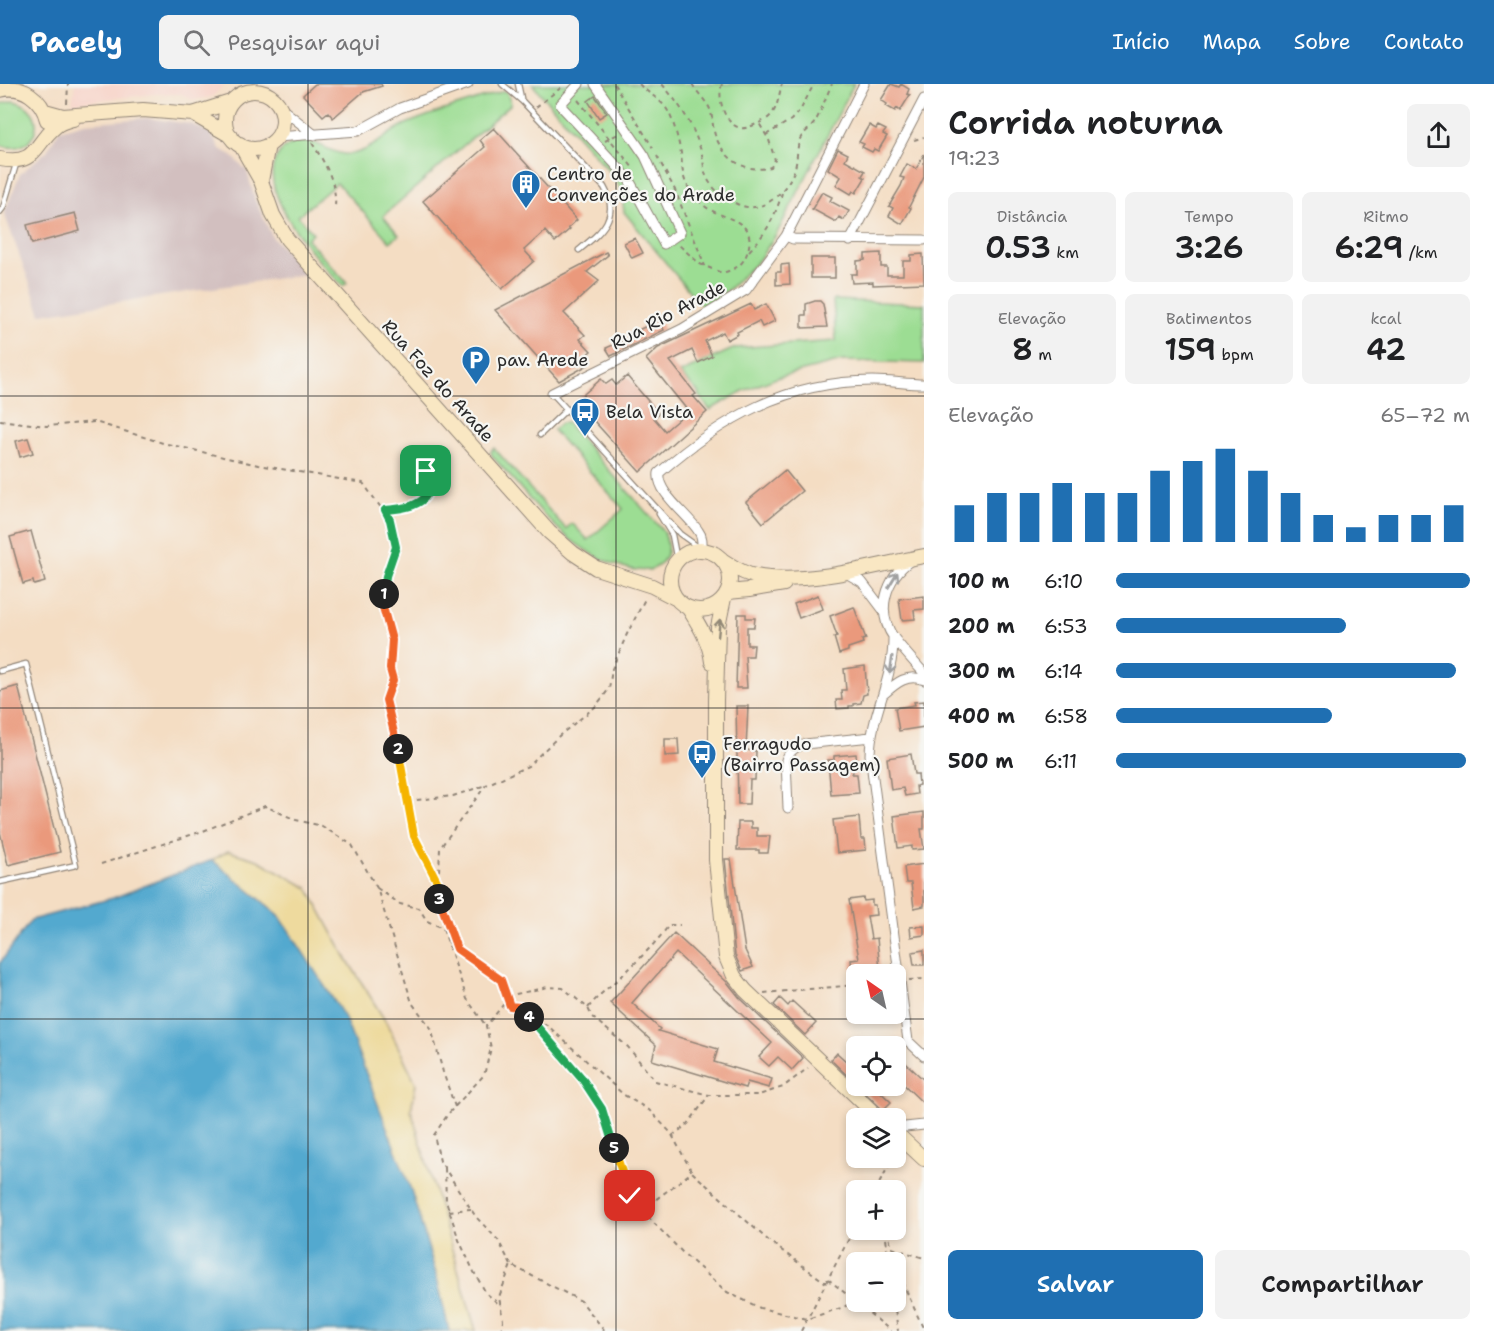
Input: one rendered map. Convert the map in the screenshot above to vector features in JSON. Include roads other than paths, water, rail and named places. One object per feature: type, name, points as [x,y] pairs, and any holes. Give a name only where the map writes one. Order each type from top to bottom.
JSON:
[{"type":"street","points":[[41,84],[42,107],[47,120],[45,136]]},
{"type":"street","points":[[261,181],[273,141],[282,126],[278,104],[268,84]]},
{"type":"street","points":[[0,90],[19,86],[42,107],[63,116],[142,110],[193,114],[235,140],[257,148],[273,141],[358,131],[400,108],[468,84]]},
{"type":"street","points":[[579,84],[569,88],[560,105],[628,178],[664,243],[680,233],[645,156],[595,84]]},
{"type":"street","name":"Rua Rio Arade","points":[[552,393],[682,329],[746,290],[786,236],[864,84]]},
{"type":"street","points":[[193,114],[239,94],[258,91],[278,104],[311,135]]},
{"type":"street","points":[[235,140],[226,119],[239,94]]},
{"type":"street","points":[[850,241],[924,99]]},
{"type":"street","points":[[0,159],[18,160],[30,155],[39,147],[45,136],[61,122],[80,116]]},
{"type":"street","name":"Rua Foz do Arade","points":[[235,140],[261,181],[273,215],[287,239],[549,532],[573,553],[596,568],[652,586],[675,598],[689,609],[711,651],[716,699]]},
{"type":"street","points":[[786,236],[793,239],[850,241],[924,240]]},
{"type":"street","points":[[812,577],[781,579],[753,576],[702,550],[700,533],[666,494],[658,479],[659,473],[727,421],[765,402],[797,391],[873,381],[924,384]]},
{"type":"street","name":"Rua Foz do Arade","points":[[620,574],[654,577],[674,566],[690,552],[702,550]]},
{"type":"street","points":[[689,609],[708,609],[717,605],[726,595],[920,556]]},
{"type":"street","points":[[884,610],[885,594],[897,572],[920,556]]},
{"type":"street","points":[[722,560],[729,574],[718,627],[716,860],[726,957],[734,975],[750,994],[869,1108]]},
{"type":"street","points":[[674,566],[670,585],[675,598]]},
{"type":"street","points":[[844,572],[862,582],[884,610],[893,636],[924,674]]},
{"type":"street","points":[[893,636],[891,672],[877,711],[871,737],[870,755],[908,1041],[924,1055]]},
{"type":"street","points":[[885,693],[905,678],[918,677],[924,680]]},
{"type":"street","points":[[788,808],[786,760],[795,747],[871,737]]},
{"type":"street","points":[[906,1127],[924,1125]]},
{"type":"street","points":[[906,1142],[924,1159]]},
{"type":"lane","points":[[502,84],[522,101],[604,187],[609,197],[611,207],[604,228],[579,250]]},
{"type":"lane","points":[[518,84],[522,101]]},
{"type":"lane","points":[[0,212],[18,160]]},
{"type":"lane","points":[[552,393],[680,534],[702,550]]},
{"type":"lane","points":[[540,435],[567,409]]},
{"type":"lane","points":[[653,505],[672,535],[674,566]]},
{"type":"lane","points":[[0,671],[26,664],[76,865],[0,882]]},
{"type":"water","points":[[212,860],[279,915],[344,1016],[411,1190],[436,1274],[449,1331],[0,1331],[0,963],[31,920],[113,898]]},
{"type":"place","name":"Centro de Convenções do Arade","points":[[526,210]]},
{"type":"place","name":"pav. Arede","points":[[476,386]]},
{"type":"place","name":"Bela Vista","points":[[585,438]]},
{"type":"place","name":"Ferragudo (Bairro Passagem)","points":[[702,780]]}]
